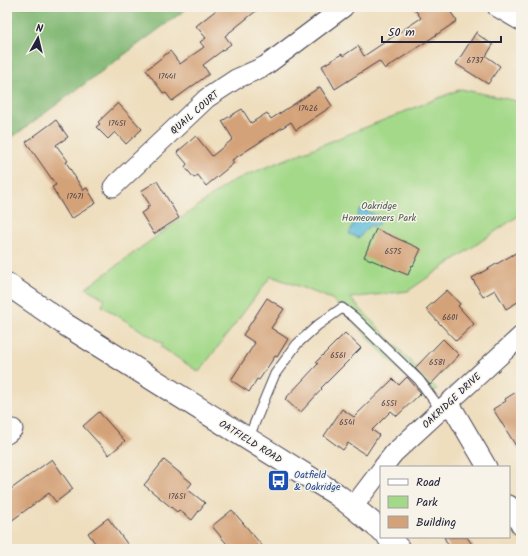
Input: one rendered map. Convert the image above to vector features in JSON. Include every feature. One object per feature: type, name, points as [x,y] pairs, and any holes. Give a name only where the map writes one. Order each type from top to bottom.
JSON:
[{"type":"main road","name":"OATFIELD ROAD","points":[[7,284],[44,311],[353,506],[380,529]]},
{"type":"main road","points":[[389,538],[398,549]]},
{"type":"street","name":"QUAIL COURT","points":[[113,187],[207,98],[236,79],[265,66],[344,7]]},
{"type":"street","points":[[497,7],[521,21]]},
{"type":"street","name":"OAKRIDGE DRIVE","points":[[384,466],[394,453],[521,336]]},
{"type":"street","points":[[445,406],[486,466]]},
{"type":"street","points":[[353,506],[380,471]]},
{"type":"street","points":[[510,507],[521,526]]},
{"type":"lane","points":[[248,439],[276,374],[284,362],[297,344],[318,325],[342,308],[354,317],[445,406]]},
{"type":"green space","points":[[7,7],[189,7],[7,141]]},
{"type":"green space","name":"Oakridge Homeowners Park","points":[[461,89],[521,102],[521,214],[408,291],[350,298],[437,389],[426,399],[332,299],[271,276],[199,372],[161,347],[163,344],[102,306],[105,299],[86,288],[232,181]]},
{"type":"water","points":[[360,209],[377,215],[380,221],[377,225],[369,226],[359,238],[349,234]]},
{"type":"building","points":[[220,7],[261,7],[225,36],[231,44],[203,65],[209,74],[172,101],[166,93],[164,94],[146,70],[170,51],[180,64],[204,47],[200,42],[206,38],[196,26]]},
{"type":"building","points":[[413,7],[447,7],[457,21],[385,69],[379,61],[335,89],[322,66],[342,54],[343,56],[358,46],[364,56],[421,18]]},
{"type":"building","points":[[477,31],[477,34],[493,45],[486,56],[500,66],[488,84],[456,64]]},
{"type":"building","points":[[320,87],[332,106],[296,130],[291,122],[232,160],[234,163],[206,186],[198,175],[194,178],[185,167],[187,164],[177,152],[196,136],[212,156],[233,139],[222,121],[242,109],[251,123],[267,113],[271,119]]},
{"type":"building","points":[[118,103],[142,129],[126,144],[115,132],[108,139],[96,127],[100,124],[98,122]]},
{"type":"building","points":[[56,120],[68,137],[56,145],[68,161],[66,162],[83,190],[87,188],[96,203],[71,219],[52,187],[56,185],[26,142]]},
{"type":"building","points":[[157,181],[179,218],[154,234],[141,213],[148,209],[147,206],[150,205],[141,191]]},
{"type":"building","points":[[376,229],[421,249],[408,275],[364,257]]},
{"type":"building","points":[[521,250],[521,300],[506,309],[495,290],[483,297],[472,278]]},
{"type":"building","points":[[447,290],[460,304],[458,306],[474,324],[456,341],[426,309]]},
{"type":"building","points":[[267,298],[284,309],[271,328],[288,339],[277,357],[275,356],[249,392],[231,380],[255,343],[243,335]]},
{"type":"building","points":[[345,333],[361,348],[321,388],[322,389],[300,413],[285,399],[318,364],[316,362]]},
{"type":"building","points":[[443,339],[459,355],[430,385],[415,368]]},
{"type":"building","points":[[407,377],[421,393],[397,416],[391,411],[372,430],[379,435],[366,455],[348,443],[343,450],[324,436],[342,409],[354,417],[393,379],[399,385]]},
{"type":"building","points":[[521,389],[521,454],[493,409]]},
{"type":"building","points":[[99,412],[125,441],[109,455],[83,426]]},
{"type":"building","points":[[52,459],[73,489],[56,502],[49,493],[7,524],[7,492]]},
{"type":"building","points":[[164,460],[192,483],[187,489],[205,503],[192,520],[179,510],[177,512],[144,485]]},
{"type":"building","points":[[232,510],[265,549],[231,549],[212,526]]},
{"type":"building","points":[[108,518],[131,549],[99,549],[88,533]]},
{"type":"building","points":[[444,538],[468,538],[475,549],[450,549]]},
{"type":"place","name":"Oatfield & Oakridge","points":[[279,480]]}]
